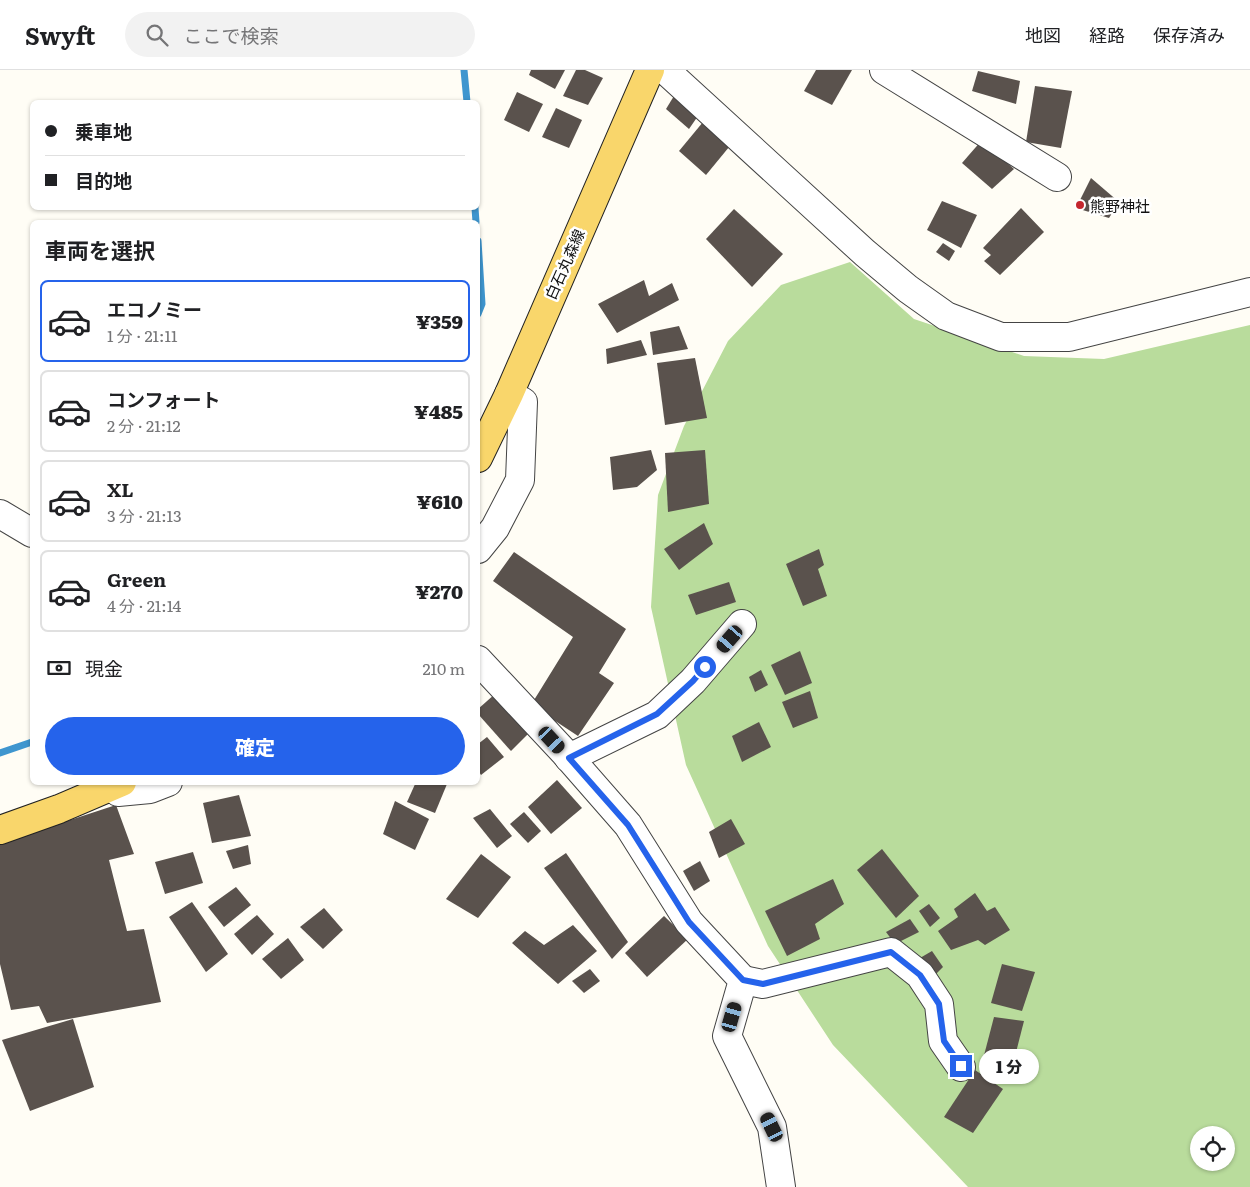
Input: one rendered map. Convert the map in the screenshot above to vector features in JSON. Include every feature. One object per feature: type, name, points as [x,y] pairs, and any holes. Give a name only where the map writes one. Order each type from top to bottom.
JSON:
[{"type":"main road","name":"白石丸森線","points":[[480,454],[509,394],[650,70]]},
{"type":"main road","points":[[0,830],[115,785]]},
{"type":"street","points":[[665,70],[865,253],[908,289],[946,316],[1001,337],[1069,337],[1250,292]]},
{"type":"street","points":[[884,70],[1057,177]]},
{"type":"street","points":[[480,547],[495,528],[520,480],[523,402],[509,394]]},
{"type":"street","points":[[0,514],[30,532]]},
{"type":"street","points":[[569,758],[657,714],[693,681],[742,624]]},
{"type":"street","points":[[480,662],[628,825],[689,922],[743,980],[763,984],[891,952],[920,975],[939,1004],[944,1041],[961,1066]]},
{"type":"street","points":[[118,785],[118,792],[150,790],[161,785]]},
{"type":"street","points":[[743,980],[727,1036],[772,1127],[781,1187]]},
{"type":"green space","points":[[850,262],[914,319],[1024,356],[1104,359],[1250,325],[1250,1187],[968,1187],[833,1045],[768,946],[686,765],[651,607],[658,495],[684,426],[728,341],[781,285]]},
{"type":"building","points":[[531,70],[565,70],[555,89],[529,75]]},
{"type":"building","points":[[576,70],[585,70],[603,78],[588,105],[563,96]]},
{"type":"building","points":[[816,70],[852,70],[832,105],[804,91]]},
{"type":"building","points":[[978,71],[1020,81],[1016,104],[972,91]]},
{"type":"building","points":[[1035,86],[1072,91],[1061,148],[1026,142]]},
{"type":"building","points":[[677,91],[700,113],[689,129],[666,109]]},
{"type":"building","points":[[517,92],[543,104],[529,132],[504,120]]},
{"type":"building","points":[[556,108],[582,120],[569,148],[542,137]]},
{"type":"building","points":[[708,116],[734,141],[706,175],[679,151]]},
{"type":"building","points":[[982,140],[1014,169],[992,189],[962,163]]},
{"type":"building","points":[[1091,178],[1119,202],[1109,218],[1076,208]]},
{"type":"building","points":[[942,201],[977,215],[961,248],[927,230]]},
{"type":"building","points":[[1021,208],[1044,232],[1000,275],[984,261],[991,255],[983,248]]},
{"type":"building","points":[[734,209],[783,254],[752,287],[706,239]]},
{"type":"building","points":[[943,243],[955,251],[949,261],[936,252]]},
{"type":"building","points":[[644,280],[649,296],[672,283],[679,300],[617,333],[598,304]]},
{"type":"building","points":[[679,326],[688,349],[653,355],[650,332]]},
{"type":"building","points":[[641,340],[647,355],[607,364],[606,349]]},
{"type":"building","points":[[695,358],[707,418],[665,425],[657,363]]},
{"type":"building","points":[[651,450],[657,470],[637,487],[613,490],[610,457]]},
{"type":"building","points":[[705,450],[709,504],[668,512],[665,453]]},
{"type":"building","points":[[704,523],[713,544],[679,570],[664,549]]},
{"type":"building","points":[[819,549],[824,565],[818,569],[827,596],[803,606],[786,564]]},
{"type":"building","points":[[514,552],[626,629],[599,673],[614,683],[578,736],[531,705],[573,637],[493,581]]},
{"type":"building","points":[[729,582],[736,602],[696,615],[688,595]]},
{"type":"building","points":[[800,651],[812,683],[785,695],[771,665]]},
{"type":"building","points":[[761,670],[768,685],[755,692],[749,677]]},
{"type":"building","points":[[810,691],[818,718],[793,728],[782,702]]},
{"type":"building","points":[[495,694],[530,732],[511,751],[480,716],[480,707]]},
{"type":"building","points":[[759,722],[771,747],[742,762],[732,736]]},
{"type":"building","points":[[487,737],[504,757],[481,775],[480,773],[480,742]]},
{"type":"building","points":[[557,780],[582,808],[551,834],[528,807]]},
{"type":"building","points":[[415,785],[447,785],[435,813],[407,802]]},
{"type":"building","points":[[239,795],[251,836],[212,843],[203,803]]},
{"type":"building","points":[[395,801],[429,819],[415,850],[383,834]]},
{"type":"building","points":[[116,805],[134,854],[109,860],[127,931],[144,929],[161,1002],[47,1023],[39,1006],[11,1010],[0,964],[0,843]]},
{"type":"building","points":[[490,809],[512,836],[497,848],[473,818]]},
{"type":"building","points":[[524,812],[541,831],[528,843],[510,824]]},
{"type":"building","points":[[731,819],[745,844],[719,858],[709,832]]},
{"type":"building","points":[[248,845],[251,864],[233,869],[226,851]]},
{"type":"building","points":[[882,849],[919,896],[896,918],[857,870]]},
{"type":"building","points":[[193,852],[203,883],[165,894],[155,862]]},
{"type":"building","points":[[566,853],[628,942],[612,959],[544,868]]},
{"type":"building","points":[[481,854],[511,877],[478,918],[446,899]]},
{"type":"building","points":[[700,861],[710,881],[694,891],[683,871]]},
{"type":"building","points":[[833,879],[844,904],[815,924],[820,939],[787,956],[765,911]]},
{"type":"building","points":[[236,887],[251,905],[224,927],[208,907]]},
{"type":"building","points":[[975,893],[987,911],[995,907],[1010,930],[985,945],[978,940],[951,950],[938,931],[958,917],[954,909]]},
{"type":"building","points":[[192,902],[228,954],[206,972],[169,917]]},
{"type":"building","points":[[929,904],[940,918],[930,927],[919,911]]},
{"type":"building","points":[[324,908],[343,930],[323,949],[300,927]]},
{"type":"building","points":[[257,915],[274,934],[252,955],[234,934]]},
{"type":"building","points":[[664,916],[688,939],[647,977],[625,953]]},
{"type":"building","points":[[910,919],[919,932],[895,944],[886,932]]},
{"type":"building","points":[[573,925],[597,951],[558,984],[512,943],[525,931],[544,945]]},
{"type":"building","points":[[288,938],[304,960],[281,979],[262,959]]},
{"type":"building","points":[[932,951],[943,967],[932,978],[920,958]]},
{"type":"building","points":[[1002,964],[1035,972],[1022,1011],[991,1003]]},
{"type":"building","points":[[590,969],[600,981],[584,993],[572,981]]},
{"type":"building","points":[[994,1017],[1024,1021],[1013,1064],[982,1063]]},
{"type":"building","points":[[73,1019],[94,1087],[30,1111],[2,1040]]},
{"type":"building","points":[[975,1070],[1003,1089],[973,1133],[944,1117]]},
{"type":"waterway","points":[[464,70],[467,100]]},
{"type":"waterway","points":[[475,210],[476,220]]},
{"type":"waterway","points":[[480,272],[482,304],[480,309]]},
{"type":"waterway","points":[[0,753],[30,743]]},
{"type":"place","name":"熊野神社","points":[[1080,205]]},
{"type":"route","points":[[705,667],[693,681],[657,714],[569,758],[628,825],[689,922],[743,980],[763,984],[891,952],[920,975],[939,1004],[944,1041],[961,1066]]}]
